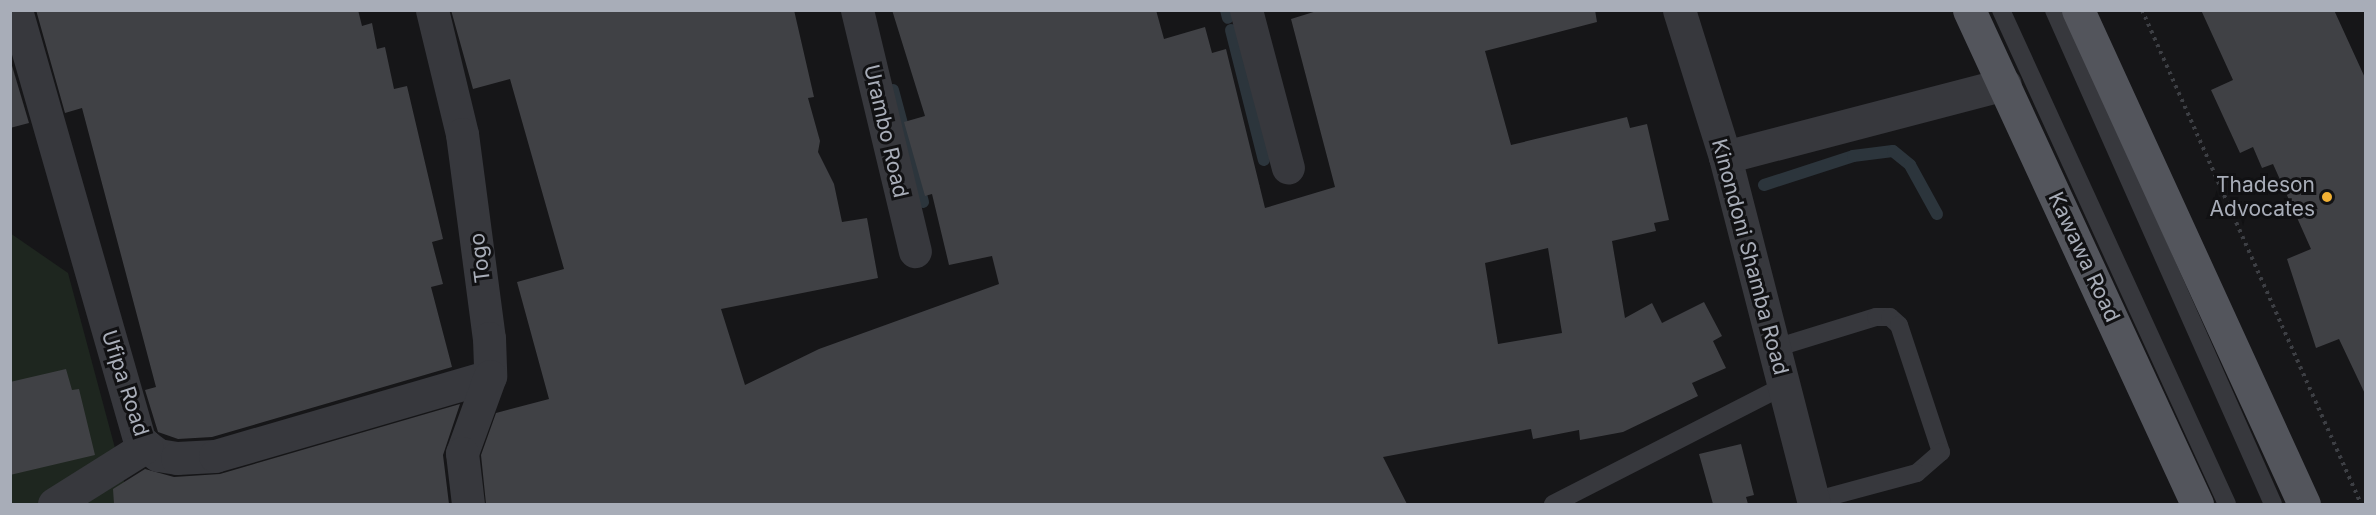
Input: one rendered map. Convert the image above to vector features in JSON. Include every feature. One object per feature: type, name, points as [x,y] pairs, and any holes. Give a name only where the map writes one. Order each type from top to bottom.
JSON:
[{"type":"main road","name":"Kawawa Road","points":[[1969,10],[2197,504]]},
{"type":"main road","points":[[2078,10],[2304,504]]},
{"type":"street","name":"Ufipa Road","points":[[16,10],[139,439],[146,446],[158,455],[177,458],[215,456],[490,376]]},
{"type":"street","name":"Togo","points":[[432,10],[462,134],[490,376],[462,453],[468,504]]},
{"type":"street","name":"Urambo Road","points":[[857,10],[915,251]]},
{"type":"street","points":[[1246,10],[1288,168]]},
{"type":"street","name":"Kinondoni Shamba Road","points":[[1679,10],[1725,157],[1813,503]]},
{"type":"street","points":[[1725,157],[2005,84]]},
{"type":"street","points":[[54,504],[146,446]]},
{"type":"lane","name":"Kawawa Road","points":[[2001,10],[2227,504]]},
{"type":"lane","points":[[2054,10],[2273,504]]},
{"type":"lane","points":[[1772,349],[1876,317],[1890,317],[1899,325],[1941,452],[1917,473],[1813,503]]},
{"type":"lane","points":[[1553,504],[1784,387]]},
{"type":"path","points":[[2142,10],[2361,504]]},
{"type":"shaded area","points":[[10,233],[68,273],[130,504],[11,504]]},
{"type":"building","points":[[36,10],[358,10],[362,26],[372,23],[377,49],[385,47],[394,89],[407,86],[443,239],[432,242],[443,284],[431,287],[452,367],[212,437],[178,439],[158,432],[145,390],[156,387],[82,108],[65,113]]},
{"type":"building","points":[[451,10],[794,10],[814,97],[808,98],[820,141],[818,152],[834,184],[842,222],[867,218],[878,278],[721,309],[745,385],[819,349],[999,284],[992,256],[949,265],[932,194],[925,196],[904,122],[925,116],[892,10],[1156,10],[1164,39],[1205,27],[1212,53],[1226,49],[1265,208],[1335,187],[1291,19],[1320,10],[1595,10],[1597,22],[1485,51],[1511,145],[1627,117],[1630,128],[1647,124],[1669,220],[1654,223],[1656,231],[1612,241],[1625,318],[1652,303],[1662,323],[1704,302],[1722,336],[1713,341],[1726,368],[1692,383],[1698,396],[1623,432],[1580,440],[1579,430],[1533,439],[1531,429],[1383,457],[1407,504],[486,504],[481,455],[496,413],[549,399],[517,282],[564,269],[510,79],[473,89]],"holes":[[[1548,248],[1562,333],[1498,344],[1485,263]]]},
{"type":"building","points":[[2201,10],[2334,10],[2366,80],[2366,396],[2339,339],[2316,348],[2287,259],[2311,249],[2273,164],[2262,168],[2253,147],[2240,153],[2211,90],[2233,80]]},
{"type":"building","points":[[10,59],[29,123],[10,128]]},
{"type":"building","points":[[66,369],[72,390],[79,389],[95,455],[10,475],[10,382]]},
{"type":"building","points":[[460,404],[443,455],[449,504],[114,504],[113,489],[145,469],[174,477],[220,474]]},
{"type":"building","points":[[1741,444],[1754,495],[1746,497],[1748,504],[1713,504],[1699,454]]},
{"type":"waterway","points":[[1226,10],[1228,18]]},
{"type":"waterway","points":[[1231,30],[1264,160]]},
{"type":"waterway","points":[[893,90],[923,202]]},
{"type":"waterway","points":[[1764,185],[1853,156],[1893,151],[1910,165],[1937,214]]},
{"type":"place","name":"Thadeson Advocates","points":[[2327,197]]}]
